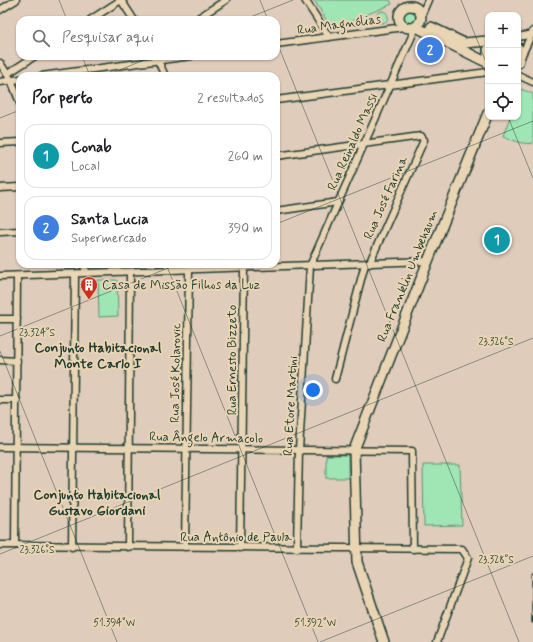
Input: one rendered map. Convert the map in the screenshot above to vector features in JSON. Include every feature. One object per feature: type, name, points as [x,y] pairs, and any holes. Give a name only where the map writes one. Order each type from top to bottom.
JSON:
[{"type":"street","points":[[0,10],[16,0]]},
{"type":"street","points":[[96,16],[121,0],[131,16]]},
{"type":"street","points":[[201,16],[226,0]]},
{"type":"street","points":[[305,0],[329,37]]},
{"type":"street","name":"Rua Reinaldo Massi","points":[[310,266],[428,0]]},
{"type":"street","points":[[406,4],[418,9],[419,21],[410,28],[404,27],[399,19],[400,13],[406,4]]},
{"type":"street","points":[[419,21],[464,44],[485,41]]},
{"type":"street","points":[[419,21],[485,60]]},
{"type":"street","name":"Rua Magnólias","points":[[280,43],[404,27]]},
{"type":"street","points":[[521,36],[532,33]]},
{"type":"street","points":[[521,57],[532,33]]},
{"type":"street","points":[[7,74],[28,60]]},
{"type":"street","points":[[68,72],[144,60]]},
{"type":"street","points":[[158,60],[163,72]]},
{"type":"street","points":[[0,63],[11,80],[16,93]]},
{"type":"street","points":[[280,99],[485,72]]},
{"type":"street","points":[[521,76],[533,82]]},
{"type":"street","points":[[0,82],[16,79]]},
{"type":"street","name":"Rua Franklin Umbehaum","points":[[354,450],[485,120]]},
{"type":"street","name":"Rua José Farina","points":[[335,379],[367,264],[424,140],[421,136],[363,144]]},
{"type":"street","points":[[0,143],[16,142]]},
{"type":"street","points":[[280,155],[363,144]]},
{"type":"street","points":[[0,188],[16,187]]},
{"type":"street","points":[[280,210],[338,202]]},
{"type":"street","points":[[0,232],[16,231]]},
{"type":"street","points":[[280,266],[428,261]]},
{"type":"street","name":"Rua Etore Martini","points":[[297,548],[299,450],[310,266]]},
{"type":"street","points":[[85,268],[87,273]]},
{"type":"street","points":[[0,276],[216,268]]},
{"type":"street","name":"Rua Ernesto Bizzeto","points":[[240,548],[243,268]]},
{"type":"street","name":"Rua José Kolarovic","points":[[185,547],[188,270]]},
{"type":"street","points":[[128,547],[130,272]]},
{"type":"street","points":[[72,547],[75,274]]},
{"type":"street","points":[[15,545],[17,276]]},
{"type":"street","points":[[0,319],[17,320]]},
{"type":"street","points":[[0,360],[17,360]]},
{"type":"street","points":[[0,400],[17,400]]},
{"type":"street","name":"Rua Ângelo Armacolo","points":[[0,447],[412,451],[413,549]]},
{"type":"street","points":[[354,450],[356,549],[390,642]]},
{"type":"street","name":"Rua Antônio de Paula","points":[[0,545],[72,547],[462,549],[468,558],[437,642]]},
{"type":"street","points":[[360,561],[384,642]]},
{"type":"green space","points":[[314,0],[390,0],[392,4],[332,29]]},
{"type":"green space","points":[[407,10],[413,10],[417,14],[417,20],[413,24],[407,24],[403,20],[403,14]]},
{"type":"green space","points":[[380,11],[384,11],[388,17],[384,23],[380,23],[376,19],[376,15]]},
{"type":"green space","points":[[521,89],[533,94],[533,143],[521,143],[503,136],[509,120],[521,120]]},
{"type":"green space","points":[[98,280],[117,280],[118,316],[99,317]]},
{"type":"green space","points":[[326,455],[348,455],[348,478],[326,478]]},
{"type":"green space","points":[[423,465],[460,465],[462,525],[424,526]]},
{"type":"railway","points":[[533,574],[533,622]]},
{"type":"place","name":"Santa Lucia","points":[[430,50]]},
{"type":"place","name":"Conab","points":[[497,240]]},
{"type":"place","name":"Casa de Missão Filhos da Luz","points":[[89,300]]},
{"type":"district","name":"Conjunto Habitacional Monte Carlo I","points":[[98,356]]},
{"type":"district","name":"Conjunto Habitacional Gustavo Giordani","points":[[97,504]]}]
